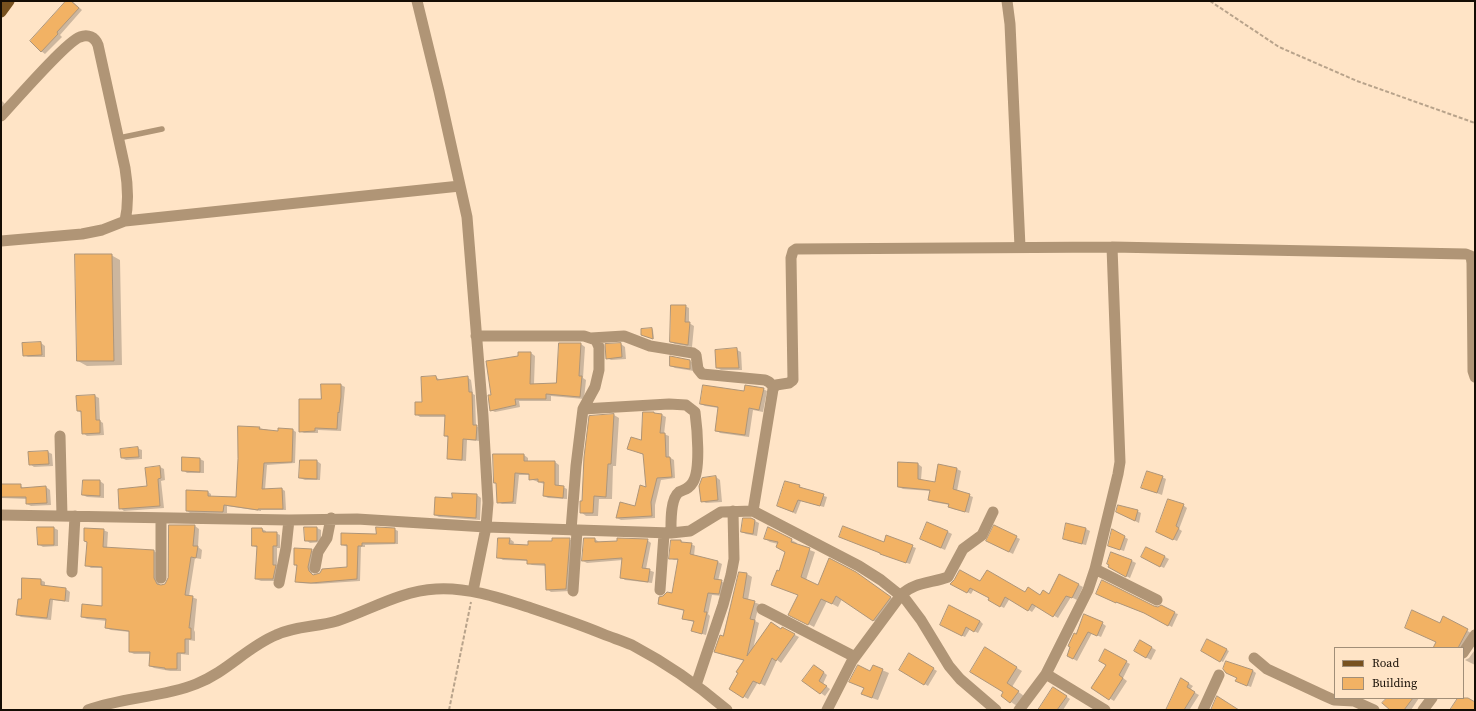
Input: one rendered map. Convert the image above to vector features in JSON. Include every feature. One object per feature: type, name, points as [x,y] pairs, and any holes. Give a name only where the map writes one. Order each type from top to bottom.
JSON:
[{"type":"main road","points":[[1,12],[9,1]]},
{"type":"street","points":[[417,1],[439,90],[467,217],[488,503],[486,527],[473,591]]},
{"type":"street","points":[[1007,1],[1010,24],[1020,247]]},
{"type":"street","points":[[1,116],[63,50],[78,38],[88,36],[95,40],[98,45],[119,138],[128,188],[128,202],[125,221]]},
{"type":"street","points":[[1,240],[82,234],[109,228],[125,221],[460,186]]},
{"type":"street","points":[[1020,710],[1046,674],[1088,590],[1095,569],[1118,474],[1120,462],[1112,247]]},
{"type":"street","points":[[753,511],[774,388],[776,385],[792,382],[793,380],[791,258],[793,251],[798,248],[873,250],[1112,247],[1466,254],[1471,256],[1472,263],[1473,371],[1475,377]]},
{"type":"street","points":[[476,336],[520,335],[591,338],[624,336],[650,346],[693,353],[696,355],[698,369],[702,374],[765,380],[774,388]]},
{"type":"street","points":[[573,591],[576,466],[583,409],[595,387],[599,370],[599,344],[596,340],[591,338]]},
{"type":"street","points":[[583,409],[674,404],[686,405],[694,412],[697,437],[697,472],[694,481],[689,488],[678,493],[674,499],[667,533],[660,590]]},
{"type":"street","points":[[60,436],[62,516]]},
{"type":"street","points":[[696,685],[723,605],[731,574],[734,559],[733,511]]},
{"type":"street","points":[[1,515],[289,520],[331,518],[486,527],[667,533],[690,531],[718,513],[753,511],[859,566],[901,595],[921,620],[949,666],[960,679],[996,710]]},
{"type":"street","points":[[827,710],[855,658],[901,595],[910,587],[948,577],[966,546],[982,535],[993,512]]},
{"type":"street","points":[[72,572],[75,516]]},
{"type":"street","points":[[161,518],[161,578]]},
{"type":"street","points":[[315,568],[318,552],[327,538],[331,518]]},
{"type":"street","points":[[279,583],[286,548],[289,520]]},
{"type":"street","points":[[1095,569],[1157,600]]},
{"type":"street","points":[[88,710],[195,685],[216,675],[255,647],[275,635],[335,621],[396,597],[437,589],[473,591],[498,597],[565,619],[631,645],[675,669],[727,710]]},
{"type":"street","points":[[762,609],[855,658]]},
{"type":"street","points":[[1464,652],[1475,635]]},
{"type":"street","points":[[1254,658],[1267,669],[1334,700],[1354,700],[1374,710]]},
{"type":"street","points":[[1046,674],[1105,710]]},
{"type":"street","points":[[1203,710],[1219,675]]},
{"type":"street","points":[[1423,710],[1431,699]]},
{"type":"lane","points":[[119,138],[162,129]]},
{"type":"path","points":[[1210,1],[1279,47],[1357,81],[1475,123]]},
{"type":"path","points":[[449,710],[473,591]]},
{"type":"building","points":[[66,1],[71,1],[79,8],[41,52],[30,41]]},
{"type":"building","points":[[75,254],[112,254],[114,361],[77,361]]},
{"type":"building","points":[[671,305],[686,305],[685,322],[690,322],[688,345],[670,342]]},
{"type":"building","points":[[652,328],[653,339],[641,335],[641,329]]},
{"type":"building","points":[[41,342],[42,355],[23,356],[22,343]]},
{"type":"building","points":[[559,343],[581,343],[579,376],[582,376],[580,397],[546,394],[546,399],[515,399],[516,405],[490,411],[488,395],[491,395],[486,361],[518,356],[518,352],[531,352],[530,384],[556,383]]},
{"type":"building","points":[[621,343],[622,357],[606,359],[605,344]]},
{"type":"building","points":[[737,348],[739,368],[716,368],[715,350]]},
{"type":"building","points":[[670,356],[690,360],[690,369],[670,366]]},
{"type":"building","points":[[436,376],[437,380],[468,376],[469,392],[472,392],[473,425],[477,425],[476,440],[463,439],[462,460],[447,459],[448,436],[444,436],[445,415],[415,415],[415,402],[422,402],[421,377]]},
{"type":"building","points":[[321,384],[341,384],[337,429],[315,428],[315,431],[299,432],[299,399],[321,399]]},
{"type":"building","points":[[703,385],[744,391],[745,385],[764,388],[759,410],[749,408],[745,435],[715,431],[718,407],[700,404]]},
{"type":"building","points":[[95,395],[96,420],[100,420],[100,433],[82,434],[81,411],[77,411],[76,396]]},
{"type":"building","points":[[643,412],[662,414],[660,433],[665,433],[666,457],[670,457],[672,477],[657,478],[651,502],[652,516],[616,518],[620,502],[635,506],[640,485],[646,487],[643,454],[627,449],[631,437],[641,440]]},
{"type":"building","points":[[614,414],[611,464],[608,464],[606,497],[594,496],[593,513],[580,513],[589,416]]},
{"type":"building","points":[[238,426],[260,427],[259,429],[278,431],[278,428],[293,429],[292,462],[264,463],[262,489],[282,488],[283,509],[258,510],[224,505],[223,512],[186,511],[186,490],[208,491],[208,496],[236,497]]},
{"type":"building","points":[[138,447],[139,457],[121,458],[120,449]]},
{"type":"building","points":[[48,451],[49,464],[29,465],[28,452]]},
{"type":"building","points":[[493,454],[524,454],[524,461],[555,461],[555,485],[564,486],[563,498],[543,496],[544,482],[538,482],[538,479],[529,480],[529,474],[515,473],[513,502],[497,503],[496,483],[494,483]]},
{"type":"building","points":[[182,457],[200,458],[200,472],[182,471]]},
{"type":"building","points":[[300,460],[317,460],[317,479],[299,478]]},
{"type":"building","points":[[898,462],[918,463],[918,479],[935,482],[938,464],[957,468],[953,489],[970,494],[965,512],[948,507],[949,504],[928,500],[930,490],[898,487]]},
{"type":"building","points":[[160,466],[161,478],[158,479],[160,506],[119,509],[118,489],[147,486],[145,468]]},
{"type":"building","points":[[1147,471],[1163,476],[1157,493],[1141,488]]},
{"type":"building","points":[[716,476],[718,500],[701,502],[699,486],[702,478]]},
{"type":"building","points":[[83,480],[100,480],[100,496],[82,495]]},
{"type":"building","points":[[785,481],[800,485],[799,487],[824,494],[820,506],[798,500],[793,512],[777,506]]},
{"type":"building","points":[[1,484],[21,484],[21,488],[46,486],[47,503],[26,504],[26,497],[1,497]]},
{"type":"building","points":[[452,493],[477,494],[476,518],[434,515],[435,497],[452,498]]},
{"type":"building","points":[[1168,499],[1184,504],[1176,526],[1179,528],[1173,540],[1156,532]]},
{"type":"building","points":[[1118,505],[1138,510],[1135,521],[1116,512]]},
{"type":"building","points":[[743,518],[751,518],[755,520],[753,534],[741,532]]},
{"type":"building","points":[[927,522],[948,531],[941,548],[920,539]]},
{"type":"building","points":[[1066,523],[1086,528],[1082,544],[1063,539]]},
{"type":"building","points":[[169,525],[195,525],[193,546],[198,546],[196,558],[191,557],[185,595],[193,596],[189,628],[191,628],[191,639],[185,639],[185,653],[177,653],[177,669],[165,669],[149,666],[150,652],[129,652],[129,631],[105,628],[106,619],[81,617],[82,604],[102,606],[102,567],[85,566],[87,542],[84,541],[84,528],[104,529],[103,547],[154,550],[154,578],[157,584],[161,585],[165,584],[168,578]]},
{"type":"building","points":[[994,525],[1017,536],[1009,552],[986,541]]},
{"type":"building","points":[[843,526],[884,542],[886,535],[913,545],[906,563],[839,537]]},
{"type":"building","points":[[37,527],[54,527],[54,545],[38,545]]},
{"type":"building","points":[[304,527],[317,527],[317,541],[305,541]]},
{"type":"building","points":[[376,527],[395,528],[395,543],[362,543],[362,546],[358,546],[357,579],[311,583],[295,582],[297,565],[294,565],[294,548],[312,549],[308,567],[309,571],[313,575],[320,573],[322,569],[347,567],[347,545],[341,545],[341,533],[376,534]]},
{"type":"building","points":[[768,527],[792,539],[791,542],[810,548],[801,577],[818,585],[829,558],[856,572],[891,597],[873,621],[836,596],[832,604],[821,599],[808,625],[788,615],[798,595],[771,585],[777,570],[779,571],[785,552],[776,547],[778,542],[764,539]]},
{"type":"building","points":[[252,528],[262,528],[263,532],[277,532],[277,546],[273,546],[273,565],[276,565],[273,579],[255,579],[257,546],[252,546]]},
{"type":"building","points":[[1112,529],[1125,536],[1120,550],[1108,546]]},
{"type":"building","points":[[498,538],[510,538],[509,544],[528,545],[528,541],[552,541],[552,538],[570,538],[566,589],[546,590],[545,564],[527,564],[527,560],[497,558]]},
{"type":"building","points":[[584,538],[595,538],[595,542],[617,541],[617,538],[648,539],[642,568],[650,569],[648,582],[620,578],[622,558],[582,561]]},
{"type":"building","points":[[671,540],[681,540],[681,542],[692,543],[690,554],[718,561],[714,579],[722,580],[719,594],[708,593],[704,612],[707,612],[702,634],[691,631],[694,621],[682,619],[684,610],[658,604],[659,597],[663,596],[667,592],[672,593],[678,559],[669,559]]},
{"type":"building","points":[[1146,547],[1165,556],[1160,567],[1141,557]]},
{"type":"building","points":[[1111,552],[1132,560],[1126,577],[1108,567],[1109,565],[1107,564]]},
{"type":"building","points":[[960,570],[980,581],[987,570],[1025,592],[1028,587],[1040,595],[1043,590],[1049,594],[1059,574],[1079,584],[1072,598],[1066,596],[1053,617],[1032,604],[1028,611],[1005,597],[1000,607],[988,600],[989,598],[970,588],[967,593],[950,584]]},
{"type":"building","points":[[739,572],[747,573],[743,598],[755,601],[750,619],[755,620],[747,656],[771,622],[781,629],[782,627],[795,634],[776,661],[772,658],[760,684],[753,681],[743,698],[729,689],[738,673],[736,672],[744,660],[714,652],[720,635],[723,636]]},
{"type":"building","points":[[22,578],[41,579],[41,585],[66,588],[65,601],[50,599],[47,618],[16,615],[18,599],[21,599]]},
{"type":"building","points":[[1102,580],[1154,606],[1158,607],[1161,605],[1175,612],[1168,626],[1144,613],[1096,594]]},
{"type":"building","points":[[949,605],[980,621],[974,632],[966,627],[962,636],[940,625]]},
{"type":"building","points":[[1412,610],[1440,623],[1443,616],[1468,629],[1459,647],[1434,647],[1436,642],[1405,628]]},
{"type":"building","points":[[1084,614],[1103,622],[1097,636],[1088,632],[1073,659],[1067,656],[1070,647],[1068,646],[1074,633],[1076,634]]},
{"type":"building","points":[[1207,639],[1227,649],[1220,662],[1201,651]]},
{"type":"building","points":[[1140,640],[1152,647],[1146,658],[1134,651]]},
{"type":"building","points":[[985,647],[1017,667],[1007,683],[1019,691],[1010,703],[1001,696],[1003,692],[970,672]]},
{"type":"building","points":[[1105,649],[1127,661],[1119,675],[1123,678],[1109,700],[1091,688],[1106,665],[1099,661]]},
{"type":"building","points":[[909,653],[934,668],[924,685],[899,670]]},
{"type":"building","points":[[1226,661],[1253,670],[1247,686],[1235,681],[1237,678],[1226,673],[1223,669]]},
{"type":"building","points":[[814,665],[824,672],[819,681],[827,686],[820,694],[802,681]]},
{"type":"building","points":[[858,665],[870,671],[873,665],[883,669],[872,698],[861,694],[864,688],[849,682]]},
{"type":"building","points":[[1181,678],[1189,683],[1187,687],[1195,692],[1184,710],[1166,710]]},
{"type":"building","points":[[1053,687],[1067,696],[1057,710],[1038,710]]},
{"type":"building","points":[[1217,696],[1239,710],[1211,710]]},
{"type":"building","points":[[1468,698],[1475,702],[1475,710],[1450,710],[1457,699]]},
{"type":"building","points":[[1386,699],[1412,699],[1404,710],[1390,710],[1382,703]]}]
